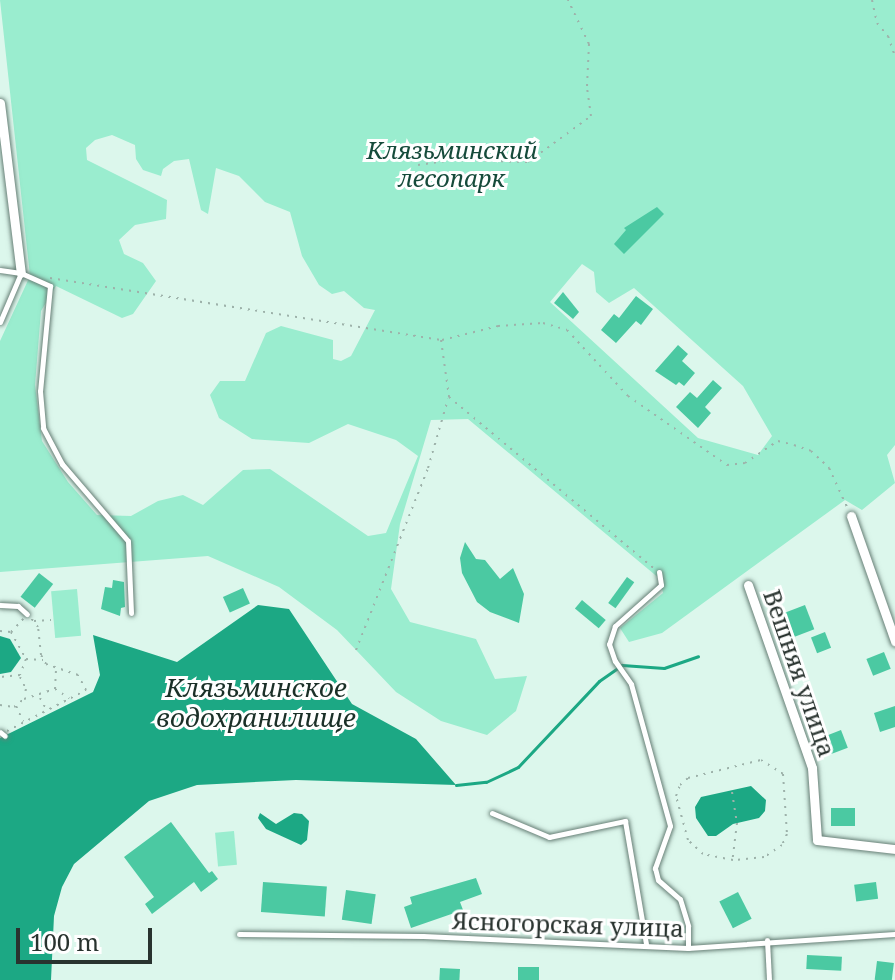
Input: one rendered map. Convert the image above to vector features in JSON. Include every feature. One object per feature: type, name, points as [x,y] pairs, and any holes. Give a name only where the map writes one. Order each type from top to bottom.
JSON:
[{"type":"street","points":[[0,103],[21,273]]},
{"type":"street","points":[[851,516],[895,641]]},
{"type":"street","name":"Вешняя улица","points":[[748,585],[812,768],[817,840],[895,849]]},
{"type":"lane","points":[[0,270],[21,273],[50,286],[40,391],[43,428],[62,464],[128,541],[131,613]]},
{"type":"lane","points":[[0,322],[21,273]]},
{"type":"lane","points":[[659,572],[661,585],[610,634],[609,644],[615,661],[631,684],[670,826],[667,841],[656,858],[658,880],[680,899],[688,926],[688,948]]},
{"type":"lane","points":[[0,605],[18,606],[27,614]]},
{"type":"lane","points":[[492,813],[549,837],[625,821],[646,944]]},
{"type":"lane","name":"Ясногорская улица","points":[[239,934],[423,936],[688,948],[767,940],[895,934]]},
{"type":"lane","points":[[767,940],[769,980]]},
{"type":"path","points":[[418,165],[453,160],[528,162],[591,116],[587,86],[589,44],[568,0]]},
{"type":"path","points":[[872,0],[877,23],[888,36],[895,56]]},
{"type":"path","points":[[21,273],[441,340],[498,326],[543,323],[567,330],[628,396],[727,465],[745,463],[778,441],[811,451],[829,468],[851,516]]},
{"type":"path","points":[[356,650],[428,468],[449,397],[441,340]]},
{"type":"path","points":[[449,397],[659,572]]},
{"type":"path","points":[[11,632],[27,614],[38,627],[44,661]]},
{"type":"path","points":[[33,621],[51,620]]},
{"type":"path","points":[[0,631],[11,632]]},
{"type":"path","points":[[11,632],[26,659],[20,675],[26,689],[37,697],[46,711]]},
{"type":"path","points":[[2,734],[86,690],[78,675],[44,661],[26,659]]},
{"type":"path","points":[[55,689],[56,668]]},
{"type":"path","points":[[0,677],[20,675]]},
{"type":"path","points":[[24,699],[26,689]]},
{"type":"path","points":[[0,705],[16,706],[24,699],[55,689]]},
{"type":"path","points":[[55,689],[70,698]]},
{"type":"path","points":[[16,706],[24,722]]},
{"type":"path","points":[[761,760],[783,774],[787,834],[777,852],[764,857],[733,860],[703,854],[688,840],[676,796],[688,778],[761,760]]},
{"type":"path","points":[[732,792],[737,823],[733,860]]},
{"type":"green space","name":"Клязьминский лесопарк","points":[[0,0],[895,0],[895,445],[887,455],[895,483],[862,510],[845,500],[662,633],[629,642],[620,628],[663,593],[660,579],[468,419],[431,420],[400,524],[391,589],[410,622],[476,639],[495,679],[527,676],[516,711],[487,735],[441,721],[396,692],[337,630],[279,587],[208,556],[0,572],[0,341],[30,276]],"holes":[[[112,135],[135,145],[136,159],[143,170],[161,176],[163,169],[174,161],[189,159],[201,210],[208,214],[216,168],[239,176],[265,202],[290,212],[302,256],[319,285],[332,294],[344,291],[364,308],[375,310],[351,356],[341,361],[333,359],[333,340],[281,326],[266,333],[245,381],[220,381],[210,395],[219,418],[252,439],[309,443],[348,424],[396,440],[418,456],[386,533],[368,536],[270,469],[243,470],[203,505],[183,495],[158,501],[131,516],[97,515],[68,482],[42,441],[35,385],[41,311],[56,286],[122,318],[133,314],[156,281],[143,263],[124,254],[119,240],[135,225],[166,219],[167,200],[87,160],[86,148],[95,140]],[[582,264],[594,272],[596,292],[609,303],[634,288],[743,386],[772,436],[758,455],[698,438],[550,302]]]},
{"type":"green space","points":[[77,589],[81,636],[55,638],[51,591]]},
{"type":"green space","points":[[234,831],[237,865],[218,867],[215,833]]},
{"type":"water","name":"Клязьминское водохранилище","points":[[258,605],[289,609],[352,704],[416,739],[456,785],[296,780],[197,785],[149,801],[74,864],[62,887],[54,916],[51,980],[0,980],[0,738],[93,692],[100,675],[93,635],[177,662]]},
{"type":"water","points":[[0,636],[10,639],[21,658],[11,672],[0,674]]},
{"type":"water","points":[[751,786],[766,800],[765,811],[759,818],[733,824],[716,836],[708,836],[696,818],[695,807],[701,797]]},
{"type":"water","points":[[260,813],[276,824],[294,813],[302,814],[309,821],[307,840],[301,845],[266,829],[258,818]]},
{"type":"building","points":[[657,207],[664,214],[624,254],[614,244],[626,230],[624,228]]},
{"type":"building","points":[[563,292],[579,312],[573,319],[554,303]]},
{"type":"building","points":[[636,296],[653,309],[641,325],[636,321],[616,343],[601,330],[614,314],[619,318]]},
{"type":"building","points":[[678,345],[688,354],[682,361],[695,373],[684,386],[679,382],[676,385],[655,371]]},
{"type":"building","points":[[713,380],[722,388],[705,407],[711,413],[698,428],[676,407],[690,392],[697,398]]},
{"type":"building","points":[[465,542],[476,559],[485,560],[500,579],[513,568],[524,594],[519,623],[490,612],[477,602],[462,573],[460,558]]},
{"type":"building","points":[[39,573],[53,584],[35,608],[21,597]]},
{"type":"building","points":[[627,577],[634,582],[615,608],[608,603]]},
{"type":"building","points":[[113,580],[124,582],[125,607],[121,608],[120,616],[101,609],[105,587],[112,588]]},
{"type":"building","points":[[243,588],[250,604],[230,612],[223,597]]},
{"type":"building","points":[[582,600],[606,620],[599,628],[575,608]]},
{"type":"building","points":[[805,605],[814,629],[795,637],[785,613]]},
{"type":"building","points":[[825,632],[831,648],[817,653],[811,637]]},
{"type":"building","points":[[884,652],[891,669],[873,676],[866,659]]},
{"type":"building","points":[[895,706],[895,727],[880,732],[874,713]]},
{"type":"building","points":[[841,730],[848,748],[827,756],[820,738]]},
{"type":"building","points":[[831,808],[855,808],[855,826],[831,826]]},
{"type":"building","points":[[171,822],[209,873],[212,871],[218,879],[201,892],[194,882],[152,914],[145,904],[154,897],[124,857]]},
{"type":"building","points":[[476,878],[482,894],[460,902],[463,910],[411,928],[404,907],[412,904],[410,897]]},
{"type":"building","points":[[263,882],[327,886],[325,916],[261,912]]},
{"type":"building","points":[[876,882],[878,899],[856,902],[854,885]]},
{"type":"building","points":[[346,890],[376,894],[372,924],[342,920]]},
{"type":"building","points":[[738,892],[752,919],[733,928],[719,902]]},
{"type":"building","points":[[807,955],[842,957],[841,971],[806,969]]},
{"type":"building","points":[[877,961],[894,963],[892,980],[875,980]]},
{"type":"building","points":[[518,967],[539,967],[539,980],[518,980]]},
{"type":"building","points":[[440,968],[460,969],[459,980],[439,980]]},
{"type":"waterway","points":[[456,785],[486,782],[518,767],[599,681],[622,665],[664,668],[698,656]]}]
